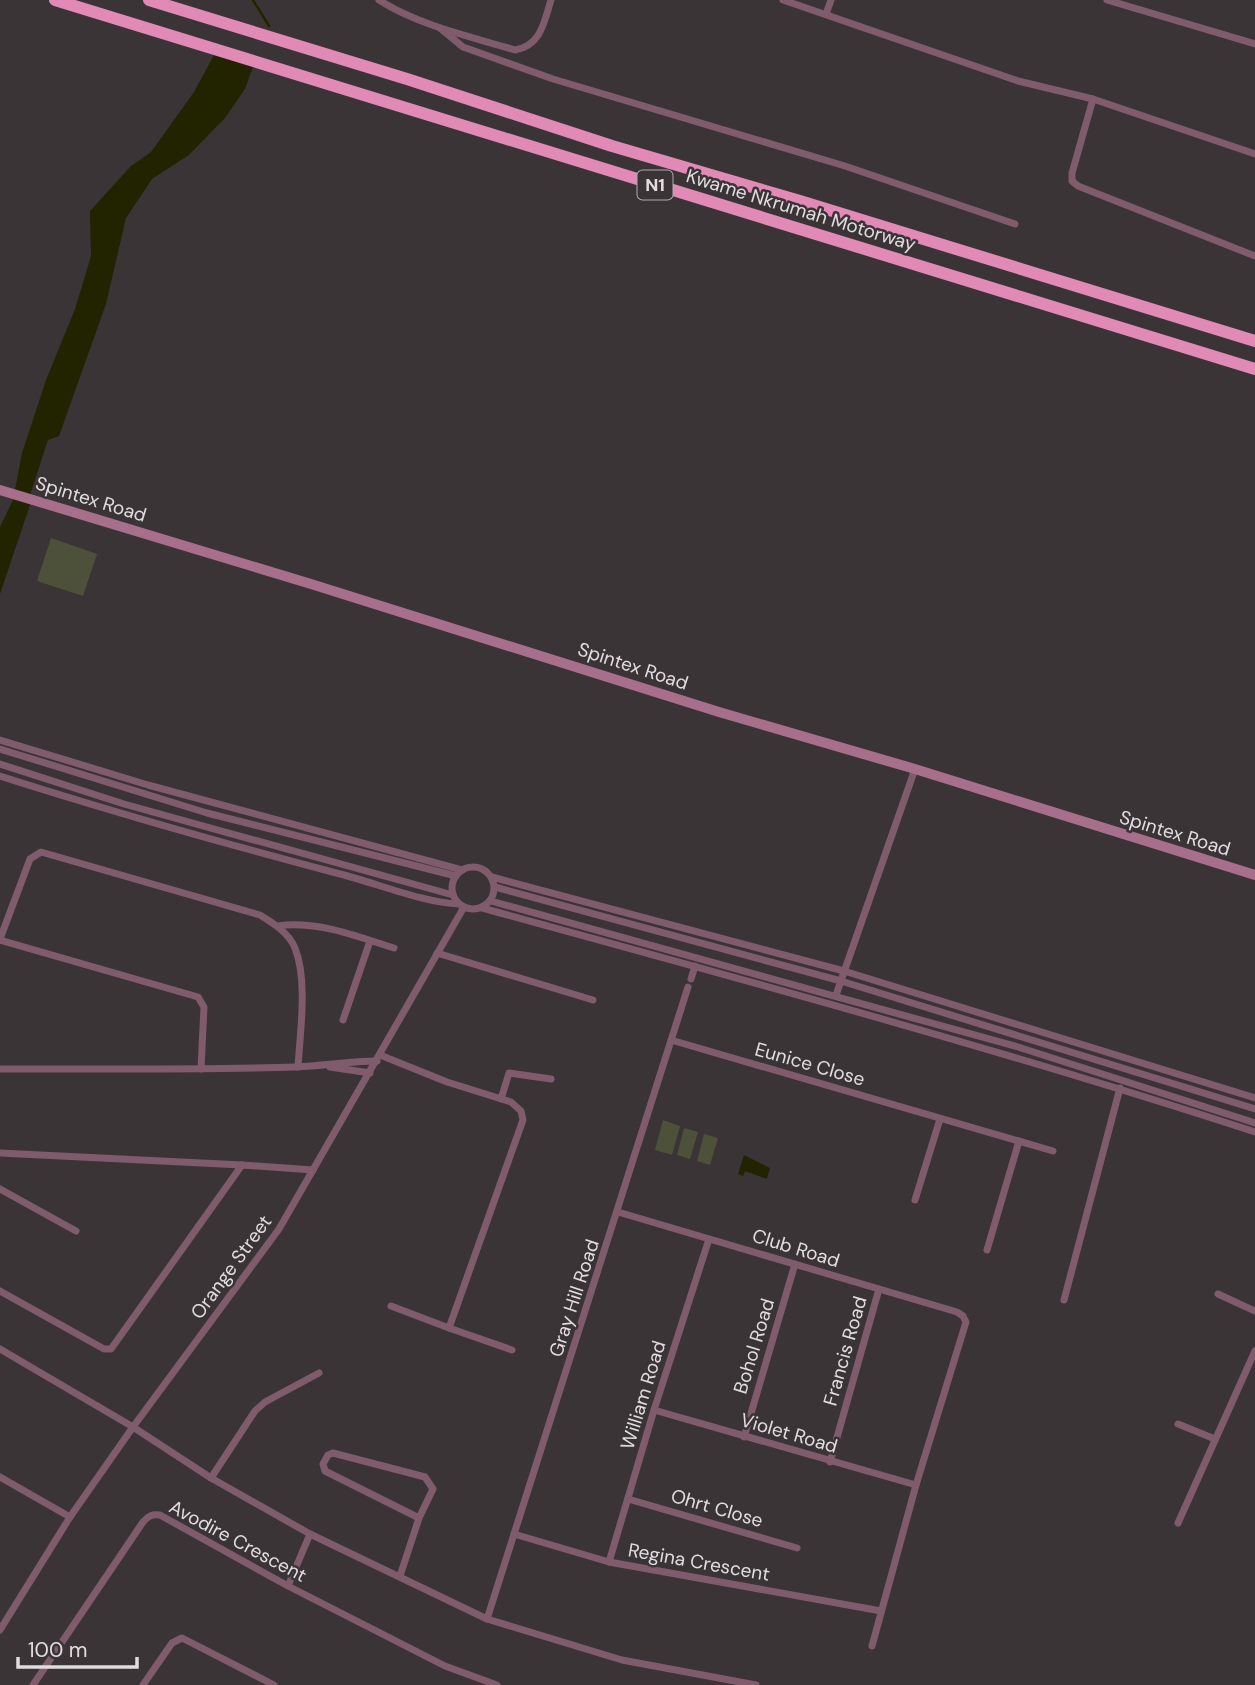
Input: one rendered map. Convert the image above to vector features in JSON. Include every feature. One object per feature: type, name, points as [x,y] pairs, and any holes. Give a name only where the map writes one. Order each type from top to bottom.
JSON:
[{"type":"highway","name":"Kwame Nkrumah Motorway","points":[[55,0],[1255,369]]},
{"type":"highway","name":"Kwame Nkrumah Motorway","points":[[149,0],[612,146],[1255,341]]},
{"type":"main road","name":"Spintex Road","points":[[4,491],[1255,875]]},
{"type":"street","points":[[379,0],[395,10],[440,28],[515,50],[534,43],[542,31],[551,0]]},
{"type":"street","points":[[783,0],[1018,80],[1093,99],[1255,154]]},
{"type":"street","points":[[826,14],[831,0]]},
{"type":"street","points":[[1112,1],[1255,44]]},
{"type":"street","points":[[440,28],[463,47],[553,79],[845,166],[1015,224]]},
{"type":"street","points":[[1093,99],[1072,181],[1078,186],[1255,256]]},
{"type":"street","points":[[0,740],[459,873]]},
{"type":"street","points":[[0,750],[207,813],[459,873]]},
{"type":"street","points":[[0,764],[124,804],[453,895]]},
{"type":"street","points":[[836,995],[915,769]]},
{"type":"street","points":[[0,776],[116,814],[473,910],[482,908],[491,901],[495,887],[492,877]]},
{"type":"street","points":[[201,1069],[204,1007],[198,997],[0,940],[30,859],[41,852],[260,915],[278,926],[294,946],[299,966],[301,996],[298,1067]]},
{"type":"street","points":[[462,906],[453,895],[452,885],[459,873],[471,867],[481,868],[492,877],[844,971],[1255,1098]]},
{"type":"street","points":[[495,887],[841,981],[1255,1109]]},
{"type":"street","points":[[491,901],[1018,1047],[1255,1123]]},
{"type":"street","name":"Orange Street","points":[[0,1630],[70,1517],[279,1229],[370,1073],[462,906]]},
{"type":"street","points":[[482,908],[1120,1088],[1255,1132]]},
{"type":"street","points":[[278,926],[296,923],[324,928],[394,948]]},
{"type":"street","points":[[343,1020],[370,941]]},
{"type":"street","points":[[437,953],[593,1000]]},
{"type":"street","name":"Gray Hill Road","points":[[487,1619],[695,966]]},
{"type":"street","name":"Eunice Close","points":[[671,1040],[1053,1151]]},
{"type":"street","points":[[0,1069],[298,1067],[326,1066],[378,1058],[511,1102],[521,1111],[523,1120],[449,1328]]},
{"type":"street","points":[[326,1066],[370,1073]]},
{"type":"street","points":[[501,1099],[509,1073],[551,1079]]},
{"type":"street","points":[[1064,1300],[1120,1088]]},
{"type":"street","points":[[915,1200],[940,1119]]},
{"type":"street","points":[[987,1250],[1019,1141]]},
{"type":"street","points":[[0,1153],[313,1170]]},
{"type":"street","points":[[0,1291],[104,1349],[111,1349],[242,1165]]},
{"type":"street","points":[[0,1189],[76,1231]]},
{"type":"street","name":"Club Road","points":[[618,1212],[963,1316],[966,1322],[916,1485]]},
{"type":"street","name":"William Road","points":[[609,1562],[709,1239]]},
{"type":"street","name":"Bohol Road","points":[[744,1437],[796,1264]]},
{"type":"street","name":"Francis Road","points":[[830,1462],[878,1289]]},
{"type":"street","points":[[1218,1294],[1255,1311]]},
{"type":"street","points":[[391,1306],[512,1350]]},
{"type":"street","points":[[0,1349],[133,1427],[211,1478],[310,1534],[487,1619],[622,1660],[755,1685]]},
{"type":"street","points":[[1178,1523],[1255,1351]]},
{"type":"street","points":[[211,1478],[255,1411],[277,1395],[319,1373]]},
{"type":"street","name":"Violet Road","points":[[654,1410],[916,1485]]},
{"type":"street","points":[[1178,1424],[1215,1440]]},
{"type":"street","points":[[400,1576],[419,1518],[433,1489],[425,1477],[333,1453],[325,1459],[325,1471],[419,1518]]},
{"type":"street","points":[[0,1477],[70,1517]]},
{"type":"street","points":[[872,1646],[916,1485]]},
{"type":"street","name":"Ohrt Close","points":[[628,1499],[797,1548]]},
{"type":"street","name":"Avodire Crescent","points":[[33,1685],[143,1522],[153,1515],[160,1515],[288,1586],[445,1666],[488,1684],[497,1685]]},
{"type":"street","points":[[288,1586],[310,1534]]},
{"type":"street","name":"Regina Crescent","points":[[514,1534],[609,1562],[881,1611]]},
{"type":"street","points":[[143,1685],[172,1643],[182,1638],[274,1685]]},
{"type":"shaded area","points":[[214,55],[253,67],[245,89],[225,118],[189,155],[152,179],[126,218],[106,304],[59,436],[48,440],[31,492],[30,505],[0,594],[0,527],[13,500],[22,453],[46,380],[75,309],[91,256],[90,211],[131,166],[151,152],[194,92]]},
{"type":"shaded area","points":[[51,538],[97,554],[83,596],[37,581]]},
{"type":"shaded area","points":[[663,1120],[680,1126],[672,1155],[655,1150]]},
{"type":"shaded area","points":[[684,1128],[698,1132],[690,1159],[677,1155]]},
{"type":"shaded area","points":[[704,1134],[718,1138],[710,1165],[697,1161]]},
{"type":"shaded area","points":[[744,1155],[770,1168],[767,1179],[745,1171],[743,1176],[738,1174]]},
{"type":"waterway","points":[[253,0],[269,26]]}]
